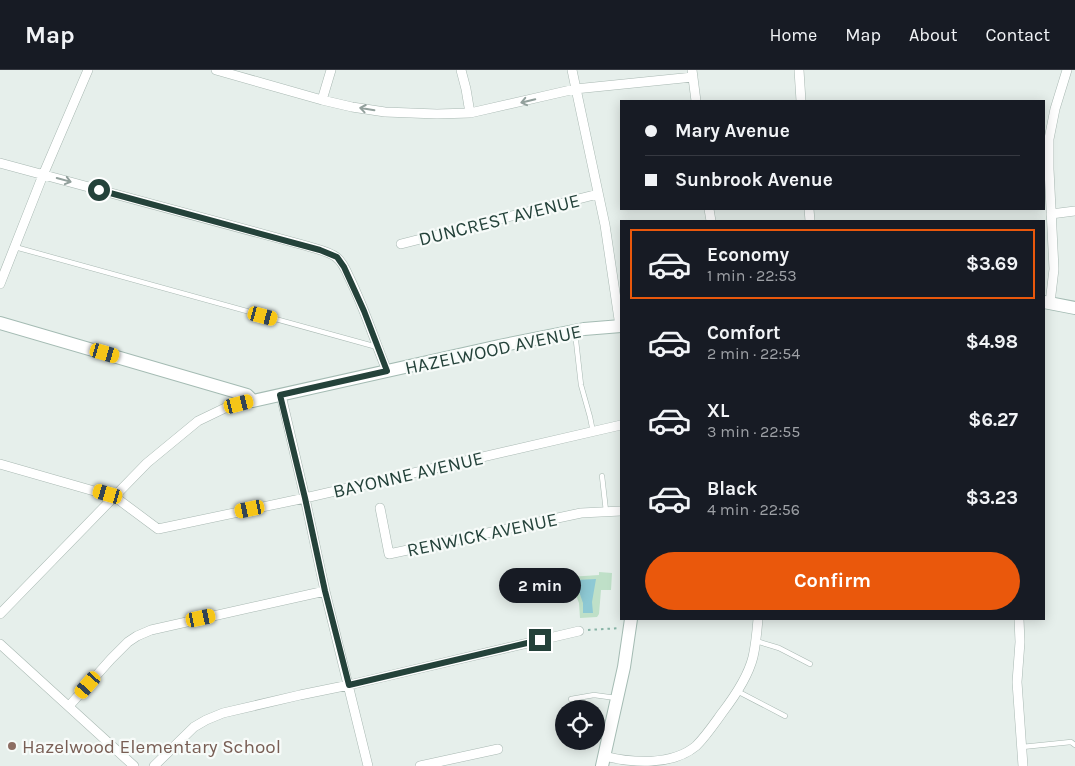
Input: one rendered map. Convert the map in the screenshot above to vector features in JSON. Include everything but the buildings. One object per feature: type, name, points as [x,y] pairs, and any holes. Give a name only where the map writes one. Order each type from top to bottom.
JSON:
[{"type":"street","points":[[0,284],[88,70]]},
{"type":"street","points":[[219,70],[322,100],[385,112],[470,113],[575,89],[692,74],[696,100]]},
{"type":"street","points":[[322,100],[331,70]]},
{"type":"street","points":[[461,70],[470,113]]},
{"type":"street","points":[[572,70],[605,225],[620,322]]},
{"type":"street","points":[[799,70],[801,100]]},
{"type":"street","points":[[1067,70],[1055,109],[1049,138],[1054,269],[1047,303],[1075,308]]},
{"type":"street","points":[[0,163],[307,246],[337,257],[353,284],[387,371]]},
{"type":"street","name":"DUNCREST AVENUE","points":[[400,244],[598,194]]},
{"type":"street","points":[[1051,214],[1075,211]]},
{"type":"street","points":[[0,323],[248,395],[253,401]]},
{"type":"street","name":"HAZELWOOD AVENUE","points":[[0,614],[147,463],[198,421],[225,408],[499,346],[597,327],[620,329]]},
{"type":"street","points":[[280,395],[368,766]]},
{"type":"street","name":"BAYONNE AVENUE","points":[[0,464],[115,497],[158,528],[305,498],[620,425]]},
{"type":"street","name":"RENWICK AVENUE","points":[[380,508],[389,554],[581,513],[620,512]]},
{"type":"street","points":[[69,706],[111,659],[137,636],[151,630],[325,591]]},
{"type":"street","points":[[631,623],[618,698],[603,761],[617,759],[634,764],[682,754],[694,747],[706,735],[731,702],[751,665],[758,620]]},
{"type":"street","points":[[1019,620],[1020,642],[1017,682],[1022,766]]},
{"type":"street","points":[[154,766],[194,728],[206,720],[223,713],[579,631]]},
{"type":"street","points":[[0,644],[134,766]]},
{"type":"street","points":[[420,766],[498,749]]},
{"type":"lane","points":[[15,247],[378,348]]},
{"type":"lane","points":[[575,331],[581,385],[593,432]]},
{"type":"lane","points":[[602,476],[606,511]]},
{"type":"lane","points":[[756,641],[779,648],[810,664]]},
{"type":"lane","points":[[737,691],[785,716]]},
{"type":"lane","points":[[571,700],[594,696],[618,698]]},
{"type":"lane","points":[[1021,747],[1071,742],[1075,745]]},
{"type":"path","points":[[579,631],[631,623]]},
{"type":"green space","points":[[599,572],[612,573],[611,590],[601,590],[599,614],[597,617],[580,618],[579,603],[569,577],[599,575]]},
{"type":"water","points":[[596,579],[592,602],[593,613],[583,613],[583,603],[575,580]]},
{"type":"place","name":"Hazelwood Elementary School","points":[[12,746]]},
{"type":"route","points":[[99,190],[320,250],[337,257],[353,284],[387,371],[280,395],[325,591],[349,685],[540,640]]}]
